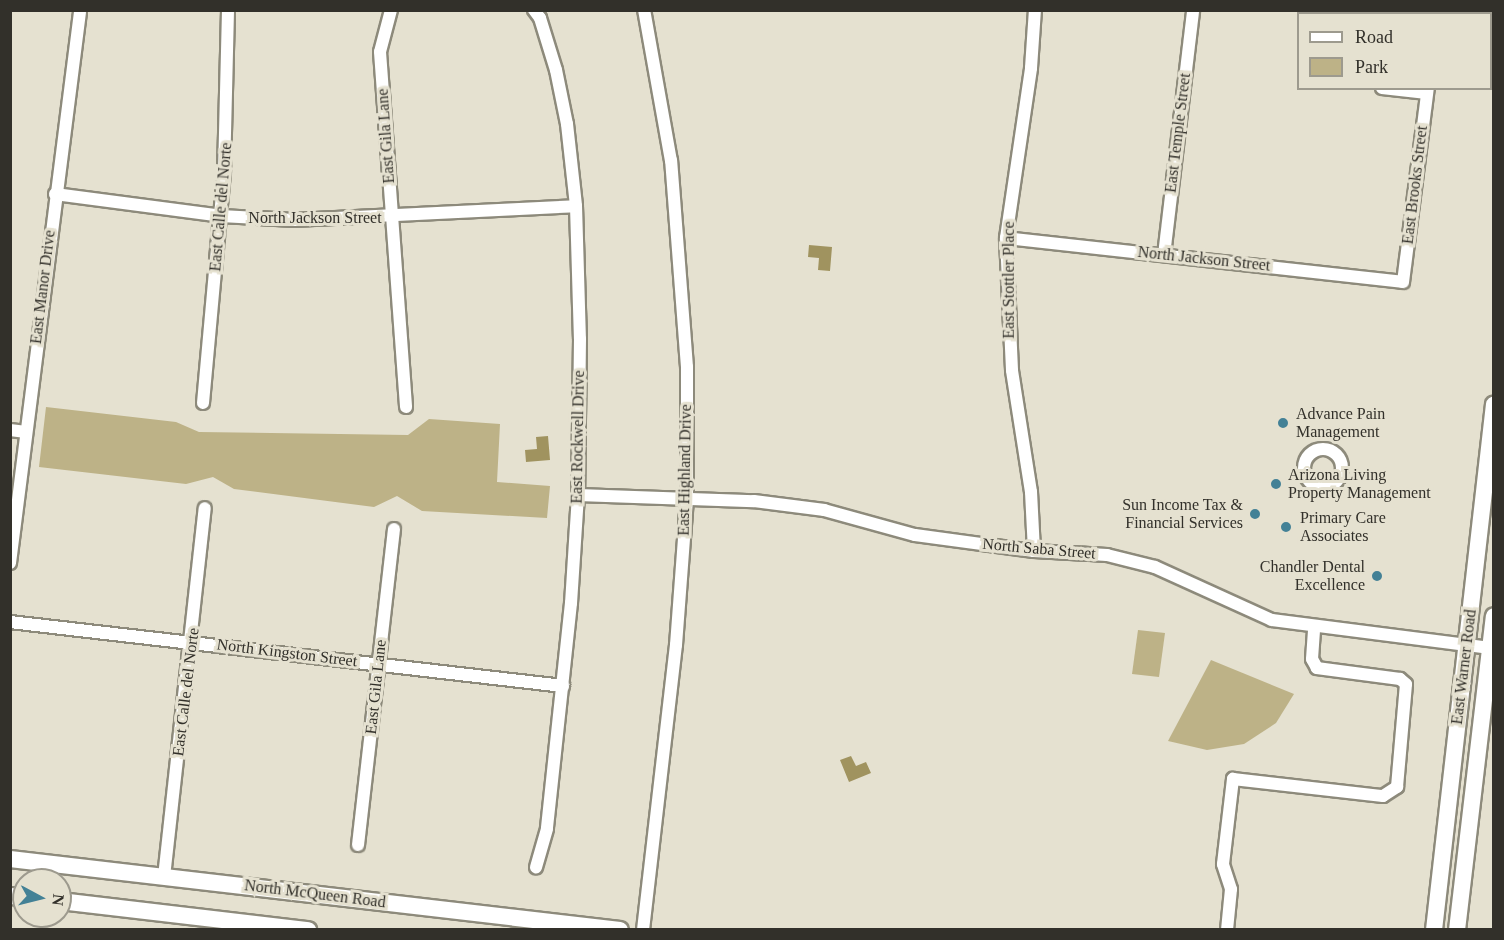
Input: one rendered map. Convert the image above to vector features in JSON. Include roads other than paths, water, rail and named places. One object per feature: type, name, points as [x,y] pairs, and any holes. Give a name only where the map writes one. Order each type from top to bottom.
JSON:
[{"type":"main road","name":"East Warner Road","points":[[1434,930],[1494,404]]},
{"type":"main road","name":"East Warner Road","points":[[1457,930],[1494,615]]},
{"type":"main road","name":"North McQueen Road","points":[[10,859],[620,930]]},
{"type":"main road","points":[[72,902],[308,930]]},
{"type":"street","name":"East Calle del Norte","points":[[203,403],[221,216],[228,10]]},
{"type":"street","name":"East Gila Lane","points":[[391,10],[380,52],[406,407]]},
{"type":"street","name":"East Rockwell Drive","points":[[534,10],[540,18],[556,70],[576,206],[578,495],[547,829],[536,867]]},
{"type":"street","name":"East Highland Drive","points":[[643,930],[676,645],[687,497],[687,367],[681,262],[671,160],[644,10]]},
{"type":"street","name":"East Temple Street","points":[[1164,255],[1193,10]]},
{"type":"street","name":"East Stottler Place","points":[[1031,11],[1031,68],[1006,238],[1012,370],[1031,492],[1034,551]]},
{"type":"street","name":"East Manor Drive","points":[[10,563],[55,194],[80,12]]},
{"type":"street","points":[[1413,90],[1428,91]]},
{"type":"street","name":"East Brooks Street","points":[[1403,282],[1428,91]]},
{"type":"street","name":"North Jackson Street","points":[[55,194],[221,216],[294,220],[393,218],[576,206]]},
{"type":"street","name":"North Jackson Street","points":[[1006,238],[1403,282]]},
{"type":"street","points":[[10,430],[26,432]]},
{"type":"street","name":"North Saba Street","points":[[578,495],[687,497],[807,507],[915,535],[1034,551],[1107,555],[1155,567],[1272,620],[1314,628],[1490,648]]},
{"type":"street","name":"East Calle del Norte","points":[[164,877],[206,508]]},
{"type":"street","name":"East Gila Lane","points":[[358,845],[394,529]]},
{"type":"street","name":"North Kingston Street","points":[[10,622],[562,686]]},
{"type":"street","points":[[1227,930],[1231,890],[1223,864],[1233,779],[1383,796],[1397,787],[1407,684],[1400,679],[1317,668],[1312,659],[1314,628]]},
{"type":"place","name":"Advance Pain Management","points":[[1283,423]]},
{"type":"place","name":"Arizona Living Property Management","points":[[1276,484]]},
{"type":"place","name":"Sun Income Tax & Financial Services","points":[[1255,514]]},
{"type":"place","name":"Primary Care Associates","points":[[1286,527]]},
{"type":"place","name":"Chandler Dental Excellence","points":[[1377,576]]}]
